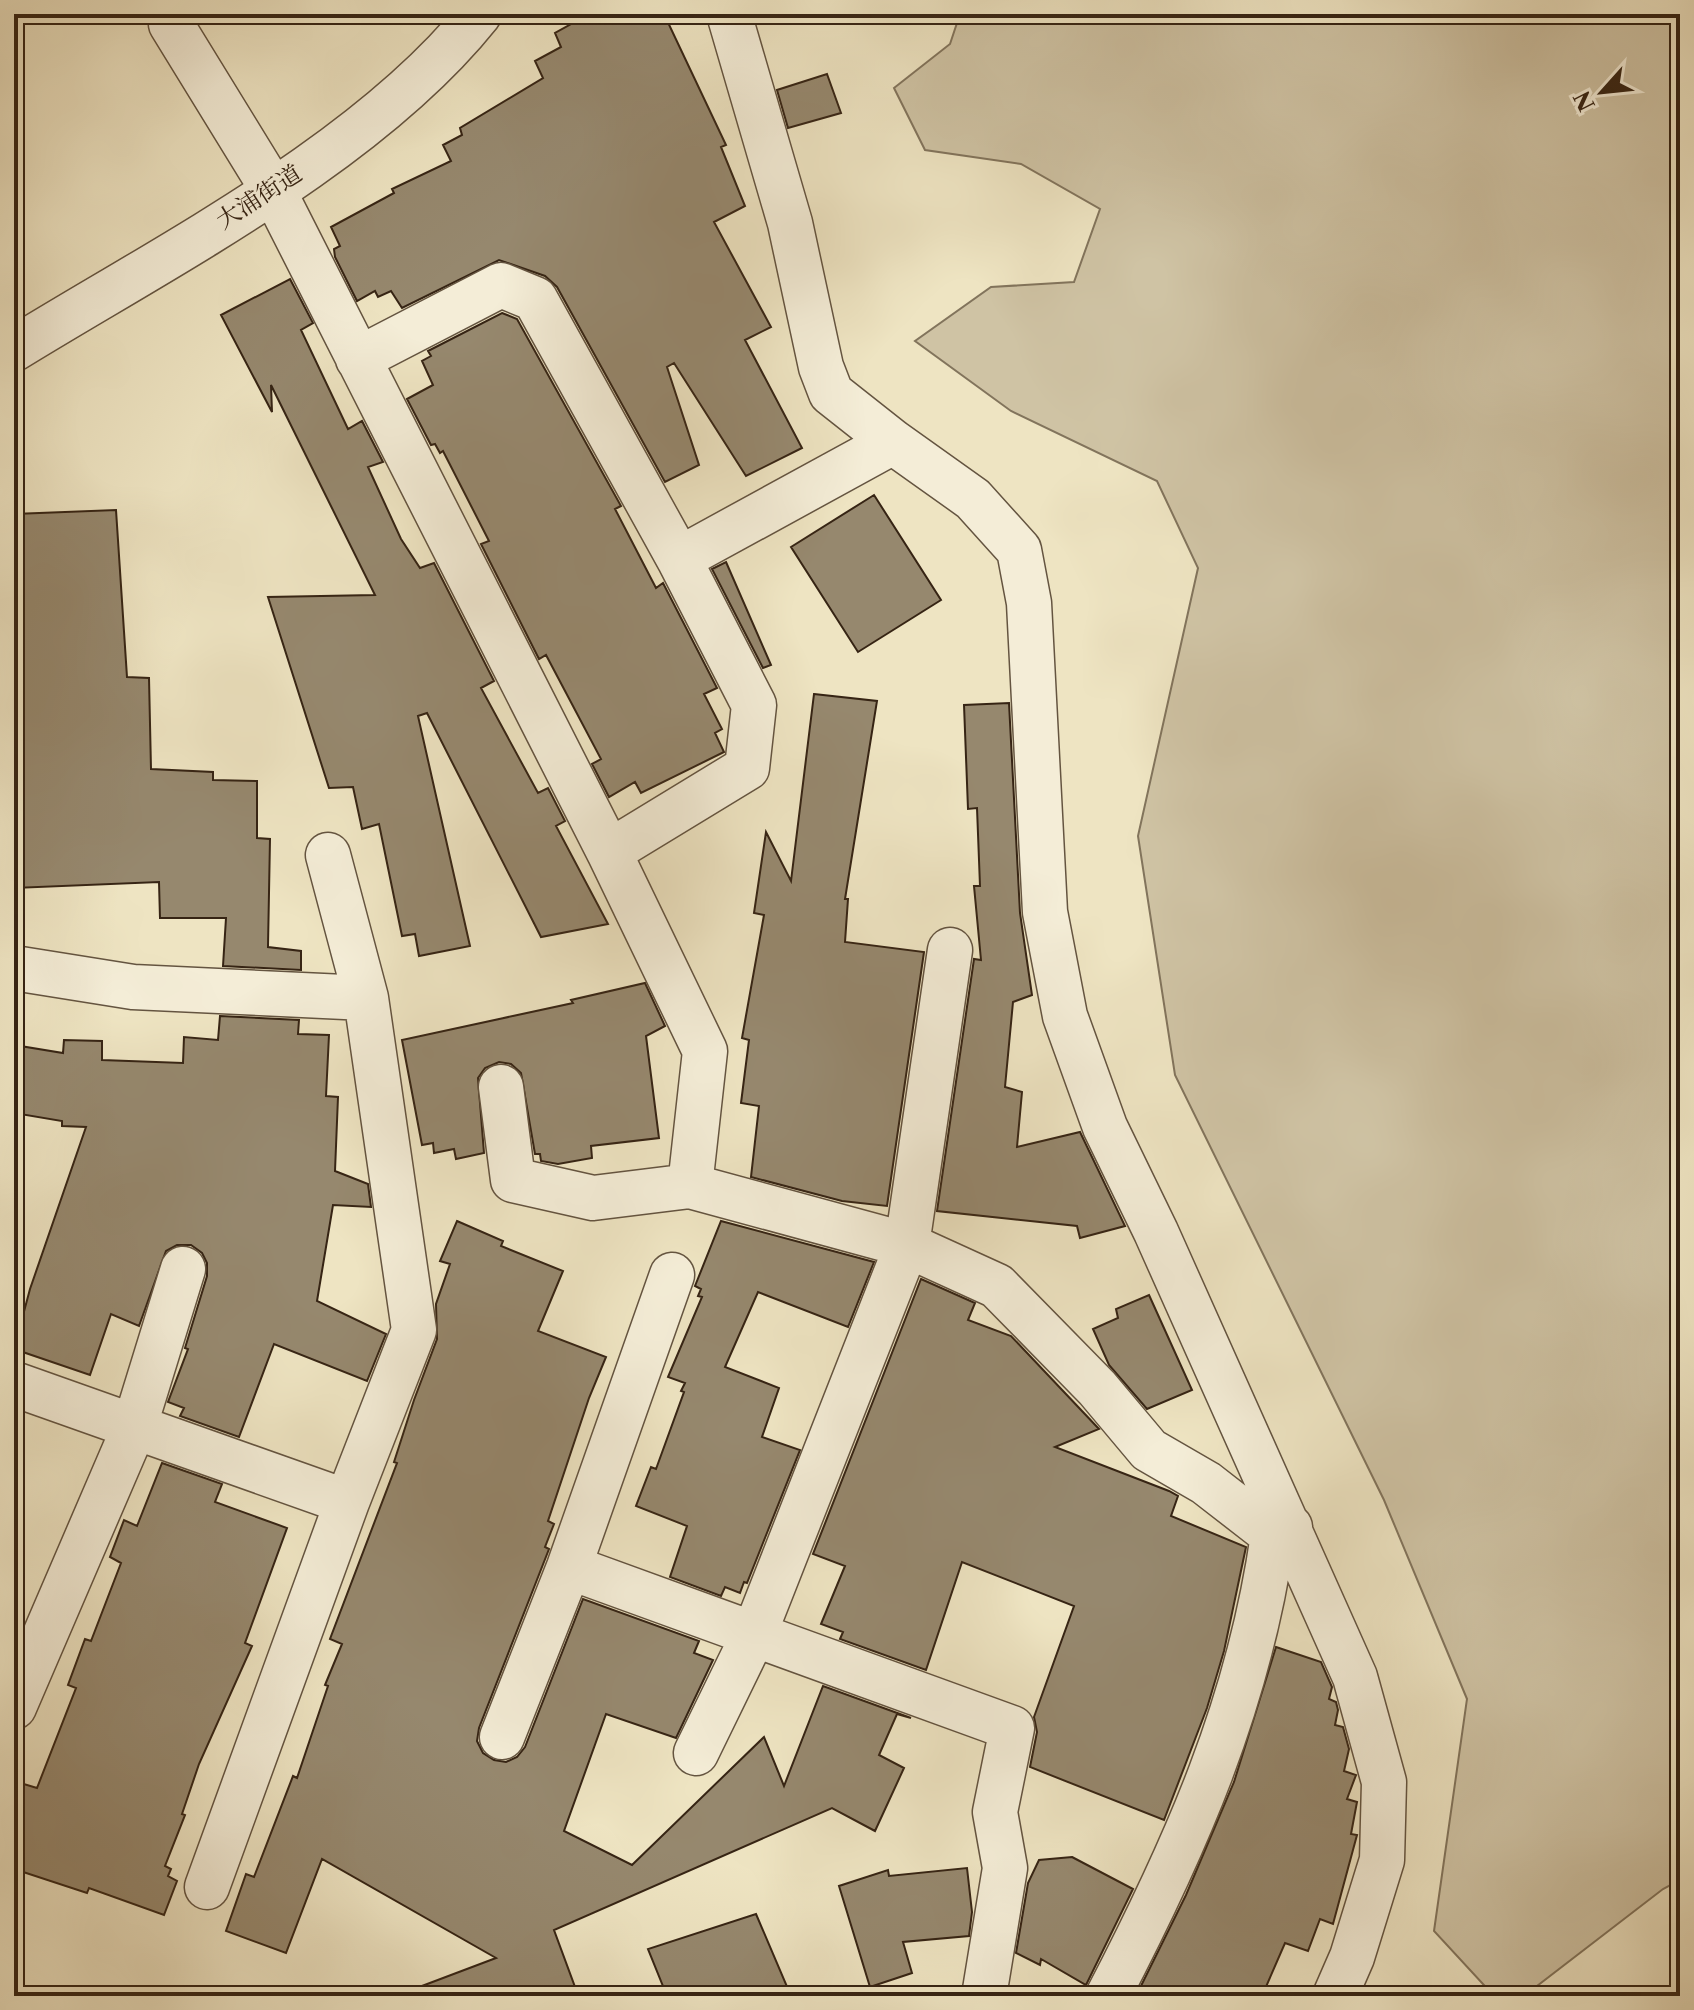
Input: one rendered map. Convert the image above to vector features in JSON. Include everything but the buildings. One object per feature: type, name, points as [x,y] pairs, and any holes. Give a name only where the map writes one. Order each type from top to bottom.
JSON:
[{"type":"street","name":"大浦街道","points":[[14,349],[273,190],[394,102],[479,14]]},
{"type":"street","points":[[729,14],[790,223],[821,367],[831,393],[973,499],[1019,550],[1029,603],[1045,912],[1065,1016],[1105,1127],[1156,1232],[1281,1531],[1355,1677],[1384,1782],[1382,1860],[1352,1957],[1335,1996]]},
{"type":"street","points":[[171,24],[273,190],[609,852],[705,1051],[690,1186]]},
{"type":"street","points":[[358,359],[501,285],[535,299],[679,559],[754,705],[747,768],[609,852]]},
{"type":"street","points":[[679,559],[893,442]]},
{"type":"street","points":[[207,1887],[347,1502],[414,1330],[366,998],[328,855]]},
{"type":"street","points":[[696,1753],[755,1632],[907,1245],[950,950]]},
{"type":"street","points":[[14,968],[133,987],[366,998]]},
{"type":"street","points":[[501,1087],[513,1180],[593,1198],[690,1186],[907,1245],[997,1286],[1097,1388],[1149,1450],[1281,1531]]},
{"type":"street","points":[[14,1707],[134,1428],[183,1269]]},
{"type":"street","points":[[502,1737],[569,1567],[672,1275]]},
{"type":"street","points":[[14,1384],[347,1502]]},
{"type":"street","points":[[1108,1996],[1160,1896],[1214,1773],[1262,1609],[1281,1531]]},
{"type":"street","points":[[569,1567],[755,1632],[1012,1728],[995,1812],[1005,1868],[984,1996]]},
{"type":"shaded area","points":[[960,14],[1680,14],[1680,1880],[1663,1889],[1524,1996],[1494,1996],[1434,1931],[1467,1699],[1384,1500],[1175,1075],[1138,836],[1198,568],[1157,481],[1011,411],[915,341],[991,287],[1074,282],[1100,209],[1021,164],[925,150],[894,88],[950,44]]}]
